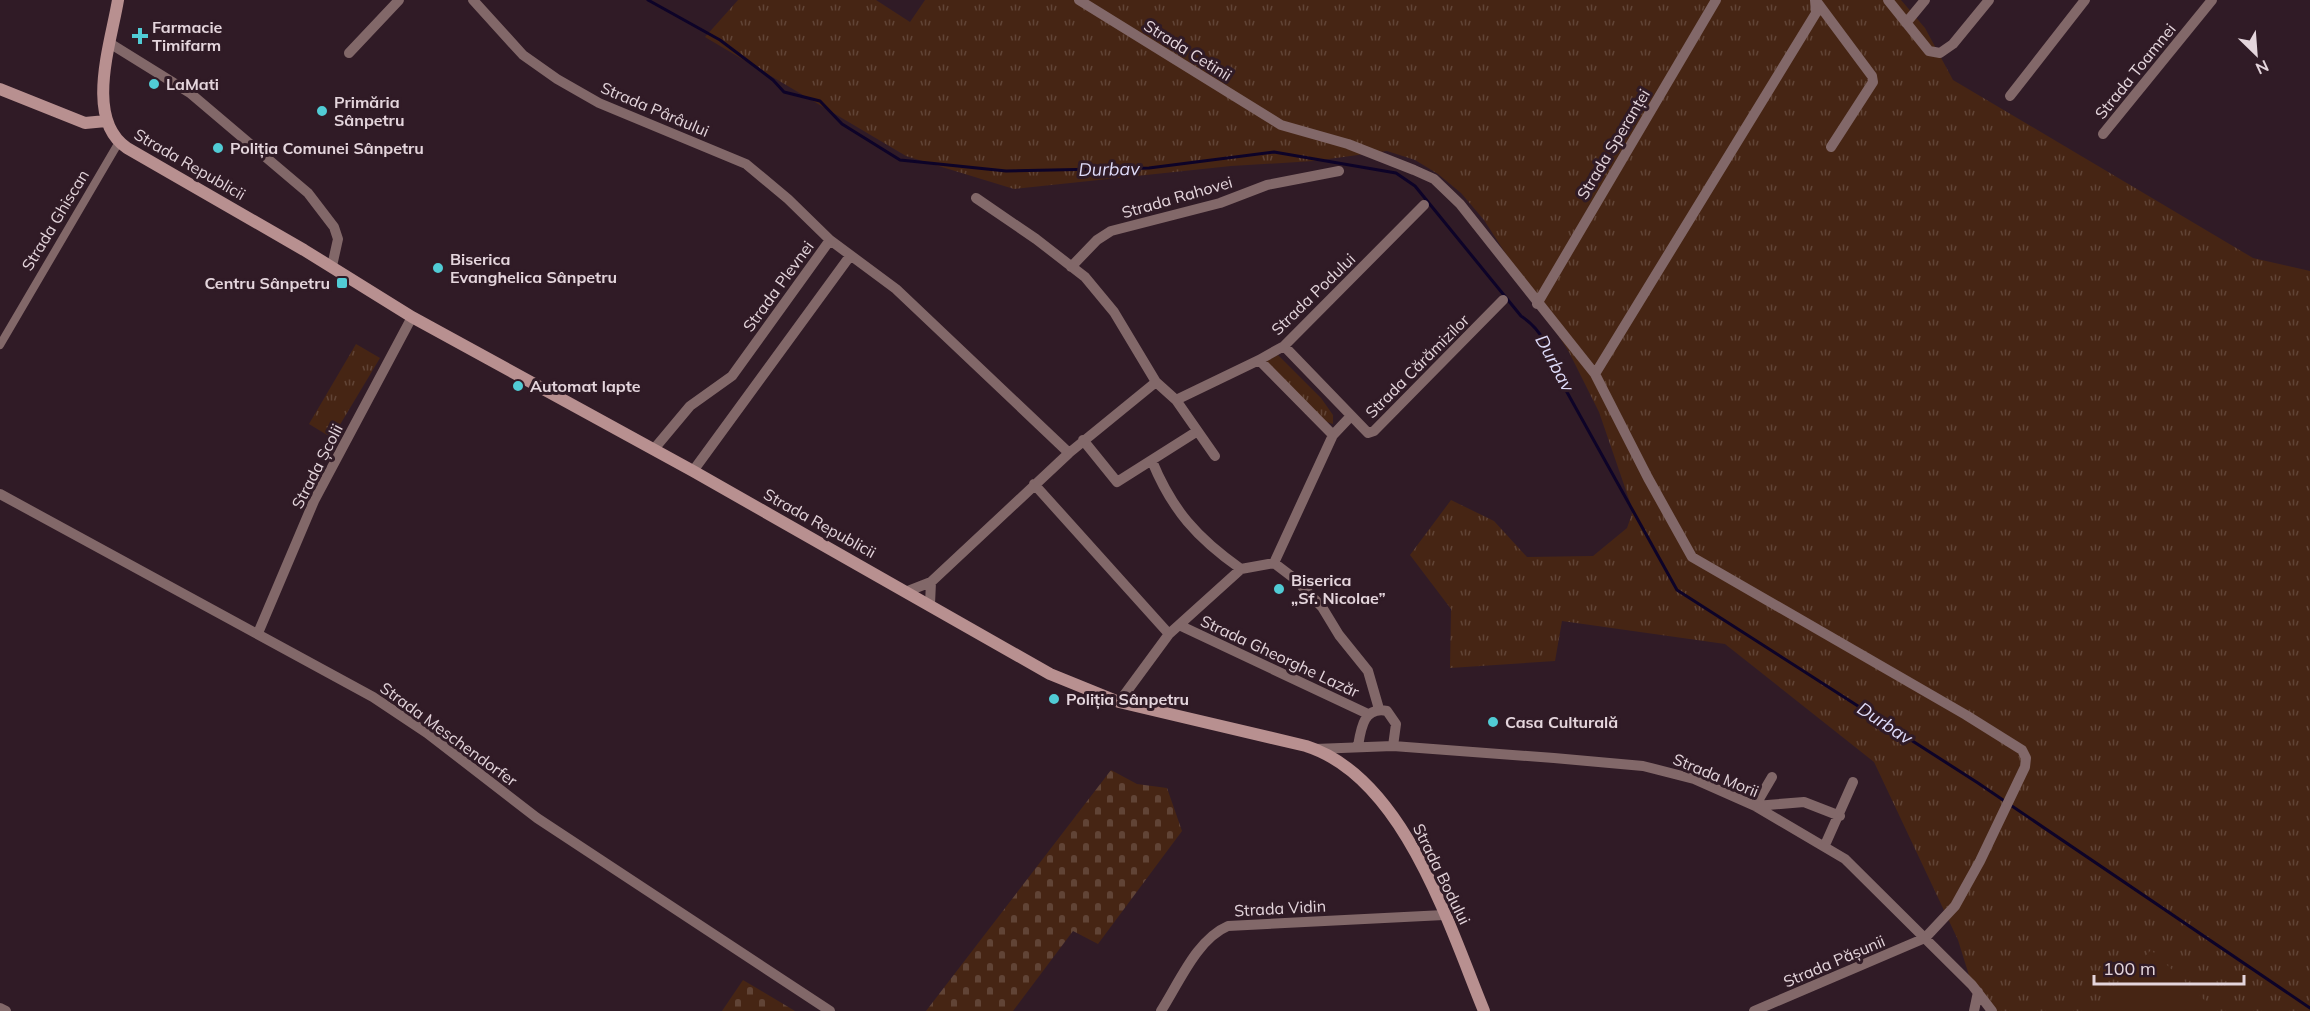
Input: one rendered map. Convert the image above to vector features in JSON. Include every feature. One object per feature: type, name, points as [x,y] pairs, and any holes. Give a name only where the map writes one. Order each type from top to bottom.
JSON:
[{"type":"main road","points":[[0,89],[85,123],[106,121],[103,102],[118,0]]},
{"type":"main road","name":"Strada Republicii","points":[[106,121],[119,142],[332,266],[412,317],[908,591],[1050,674],[1119,702],[1315,749]]},
{"type":"main road","name":"Strada Bodului","points":[[1315,749],[1335,759],[1365,785],[1397,821],[1412,844],[1484,1011]]},
{"type":"street","points":[[349,53],[399,0]]},
{"type":"street","name":"Strada Pârâului","points":[[473,0],[523,55],[557,80],[600,103],[746,164],[788,199],[830,240]]},
{"type":"street","name":"Strada Cetinii","points":[[1079,0],[1281,125],[1348,144],[1434,178],[1460,204],[1537,304],[1595,374],[1648,478],[1692,557],[2014,743],[2026,758],[2025,767],[1980,861],[1954,906],[1925,938]]},
{"type":"street","name":"Strada Speranței","points":[[1537,304],[1716,0]]},
{"type":"street","points":[[1888,0],[1929,51],[1940,53],[1953,44],[1989,0]]},
{"type":"street","points":[[1906,23],[1925,0]]},
{"type":"street","points":[[2010,96],[2085,0]]},
{"type":"street","name":"Strada Toamnei","points":[[2103,134],[2212,0]]},
{"type":"street","points":[[1816,1],[1872,76],[1873,82],[1831,147]]},
{"type":"street","points":[[1595,374],[1816,13],[1816,1]]},
{"type":"street","points":[[111,44],[149,65],[190,93],[308,193],[328,216],[338,239],[332,266]]},
{"type":"street","name":"Strada Ghiscan","points":[[0,345],[119,142]]},
{"type":"street","name":"Strada Rahovei","points":[[1071,267],[1097,240],[1111,231],[1220,203],[1267,185],[1339,171]]},
{"type":"street","points":[[976,198],[1084,277],[1113,312],[1156,381],[1176,400],[1196,432],[1215,456]]},
{"type":"street","name":"Strada Podului","points":[[1176,400],[1284,346],[1424,206]]},
{"type":"street","name":"Strada Plevnei","points":[[654,449],[690,406],[732,376],[830,240],[905,297],[1069,453]]},
{"type":"street","points":[[693,471],[850,256]]},
{"type":"street","name":"Strada Cărămizilor","points":[[1350,417],[1365,433],[1374,431],[1503,300]]},
{"type":"street","name":"Strada Școlii","points":[[258,633],[314,501],[412,317]]},
{"type":"street","points":[[1274,563],[1333,435],[1350,417],[1284,346]]},
{"type":"street","points":[[1259,360],[1333,435]]},
{"type":"street","points":[[908,591],[932,582],[1083,440],[1156,381]]},
{"type":"street","points":[[1083,440],[1117,482],[1196,432]]},
{"type":"street","points":[[1152,461],[1168,498],[1182,516],[1206,543],[1241,569]]},
{"type":"street","points":[[1034,484],[1169,634]]},
{"type":"street","name":"Strada Meschendorfer","points":[[0,494],[392,708],[546,825],[830,1011]]},
{"type":"street","points":[[1119,702],[1169,634],[1241,569],[1274,563],[1295,579],[1322,607],[1339,635],[1368,671],[1379,710]]},
{"type":"street","points":[[930,604],[932,582]]},
{"type":"street","name":"Strada Gheorghe Lazăr","points":[[1179,626],[1368,714]]},
{"type":"street","points":[[1335,759],[1352,746],[1368,714],[1379,710],[1387,711],[1396,723],[1393,746]]},
{"type":"street","name":"Strada Morii","points":[[1315,749],[1393,746],[1643,766],[1667,770],[1694,779],[1755,806],[1825,845],[1864,875],[1978,992],[1992,1011]]},
{"type":"street","points":[[1755,806],[1772,777]]},
{"type":"street","points":[[1825,845],[1840,816],[1853,782]]},
{"type":"street","points":[[1755,806],[1803,802],[1840,816]]},
{"type":"street","name":"Strada Vidin","points":[[1161,1011],[1205,942],[1215,931],[1228,926],[1444,915]]},
{"type":"street","name":"Strada Pășunii","points":[[1754,1011],[1925,938]]},
{"type":"street","points":[[1974,1011],[1978,992]]},
{"type":"street","points":[[0,1008],[6,1011]]},
{"type":"green space","points":[[738,0],[876,0],[910,22],[925,0],[1901,0],[1925,28],[1953,80],[2253,258],[2310,271],[2310,1011],[1988,1011],[1972,985],[1958,940],[1874,762],[1725,644],[1562,621],[1555,661],[1450,668],[1451,609],[1410,555],[1451,500],[1494,521],[1527,557],[1593,556],[1627,528],[1633,511],[1599,412],[1569,352],[1484,220],[1461,193],[1438,174],[1415,160],[1387,151],[1314,161],[1231,166],[1014,189],[906,156],[705,37]]},
{"type":"green space","points":[[356,344],[380,358],[332,438],[309,424]]},
{"type":"green space","points":[[1278,355],[1321,398],[1333,415],[1333,424],[1324,421],[1266,361]]},
{"type":"green space","points":[[1111,770],[1137,784],[1167,788],[1182,831],[1098,944],[1073,931],[1013,1011],[926,1011]]},
{"type":"green space","points":[[2151,950],[2216,1011],[2092,1011]]},
{"type":"green space","points":[[743,980],[795,1011],[722,1011]]},
{"type":"waterway","name":"Durbav","points":[[648,0],[720,40],[773,80],[784,92],[820,101],[842,124],[900,160],[1006,171],[1149,168],[1274,152],[1396,173],[1415,186],[1521,316],[1541,335],[1558,376],[1677,590],[1978,783],[2310,1008]]},
{"type":"place","name":"Farmacie Timifarm","points":[[140,36]]},
{"type":"place","name":"LaMati","points":[[154,84]]},
{"type":"place","name":"Primăria Sânpetru","points":[[322,111]]},
{"type":"place","name":"Poliția Comunei Sânpetru","points":[[218,148]]},
{"type":"place","name":"Biserica Evanghelica Sânpetru","points":[[438,268]]},
{"type":"place","name":"Centru Sânpetru","points":[[342,283]]},
{"type":"place","name":"Automat lapte","points":[[518,386]]},
{"type":"place","name":"Biserica „Sf. Nicolae”","points":[[1279,589]]},
{"type":"place","name":"Poliția Sânpetru","points":[[1054,699]]},
{"type":"place","name":"Casa Culturală","points":[[1493,722]]}]
